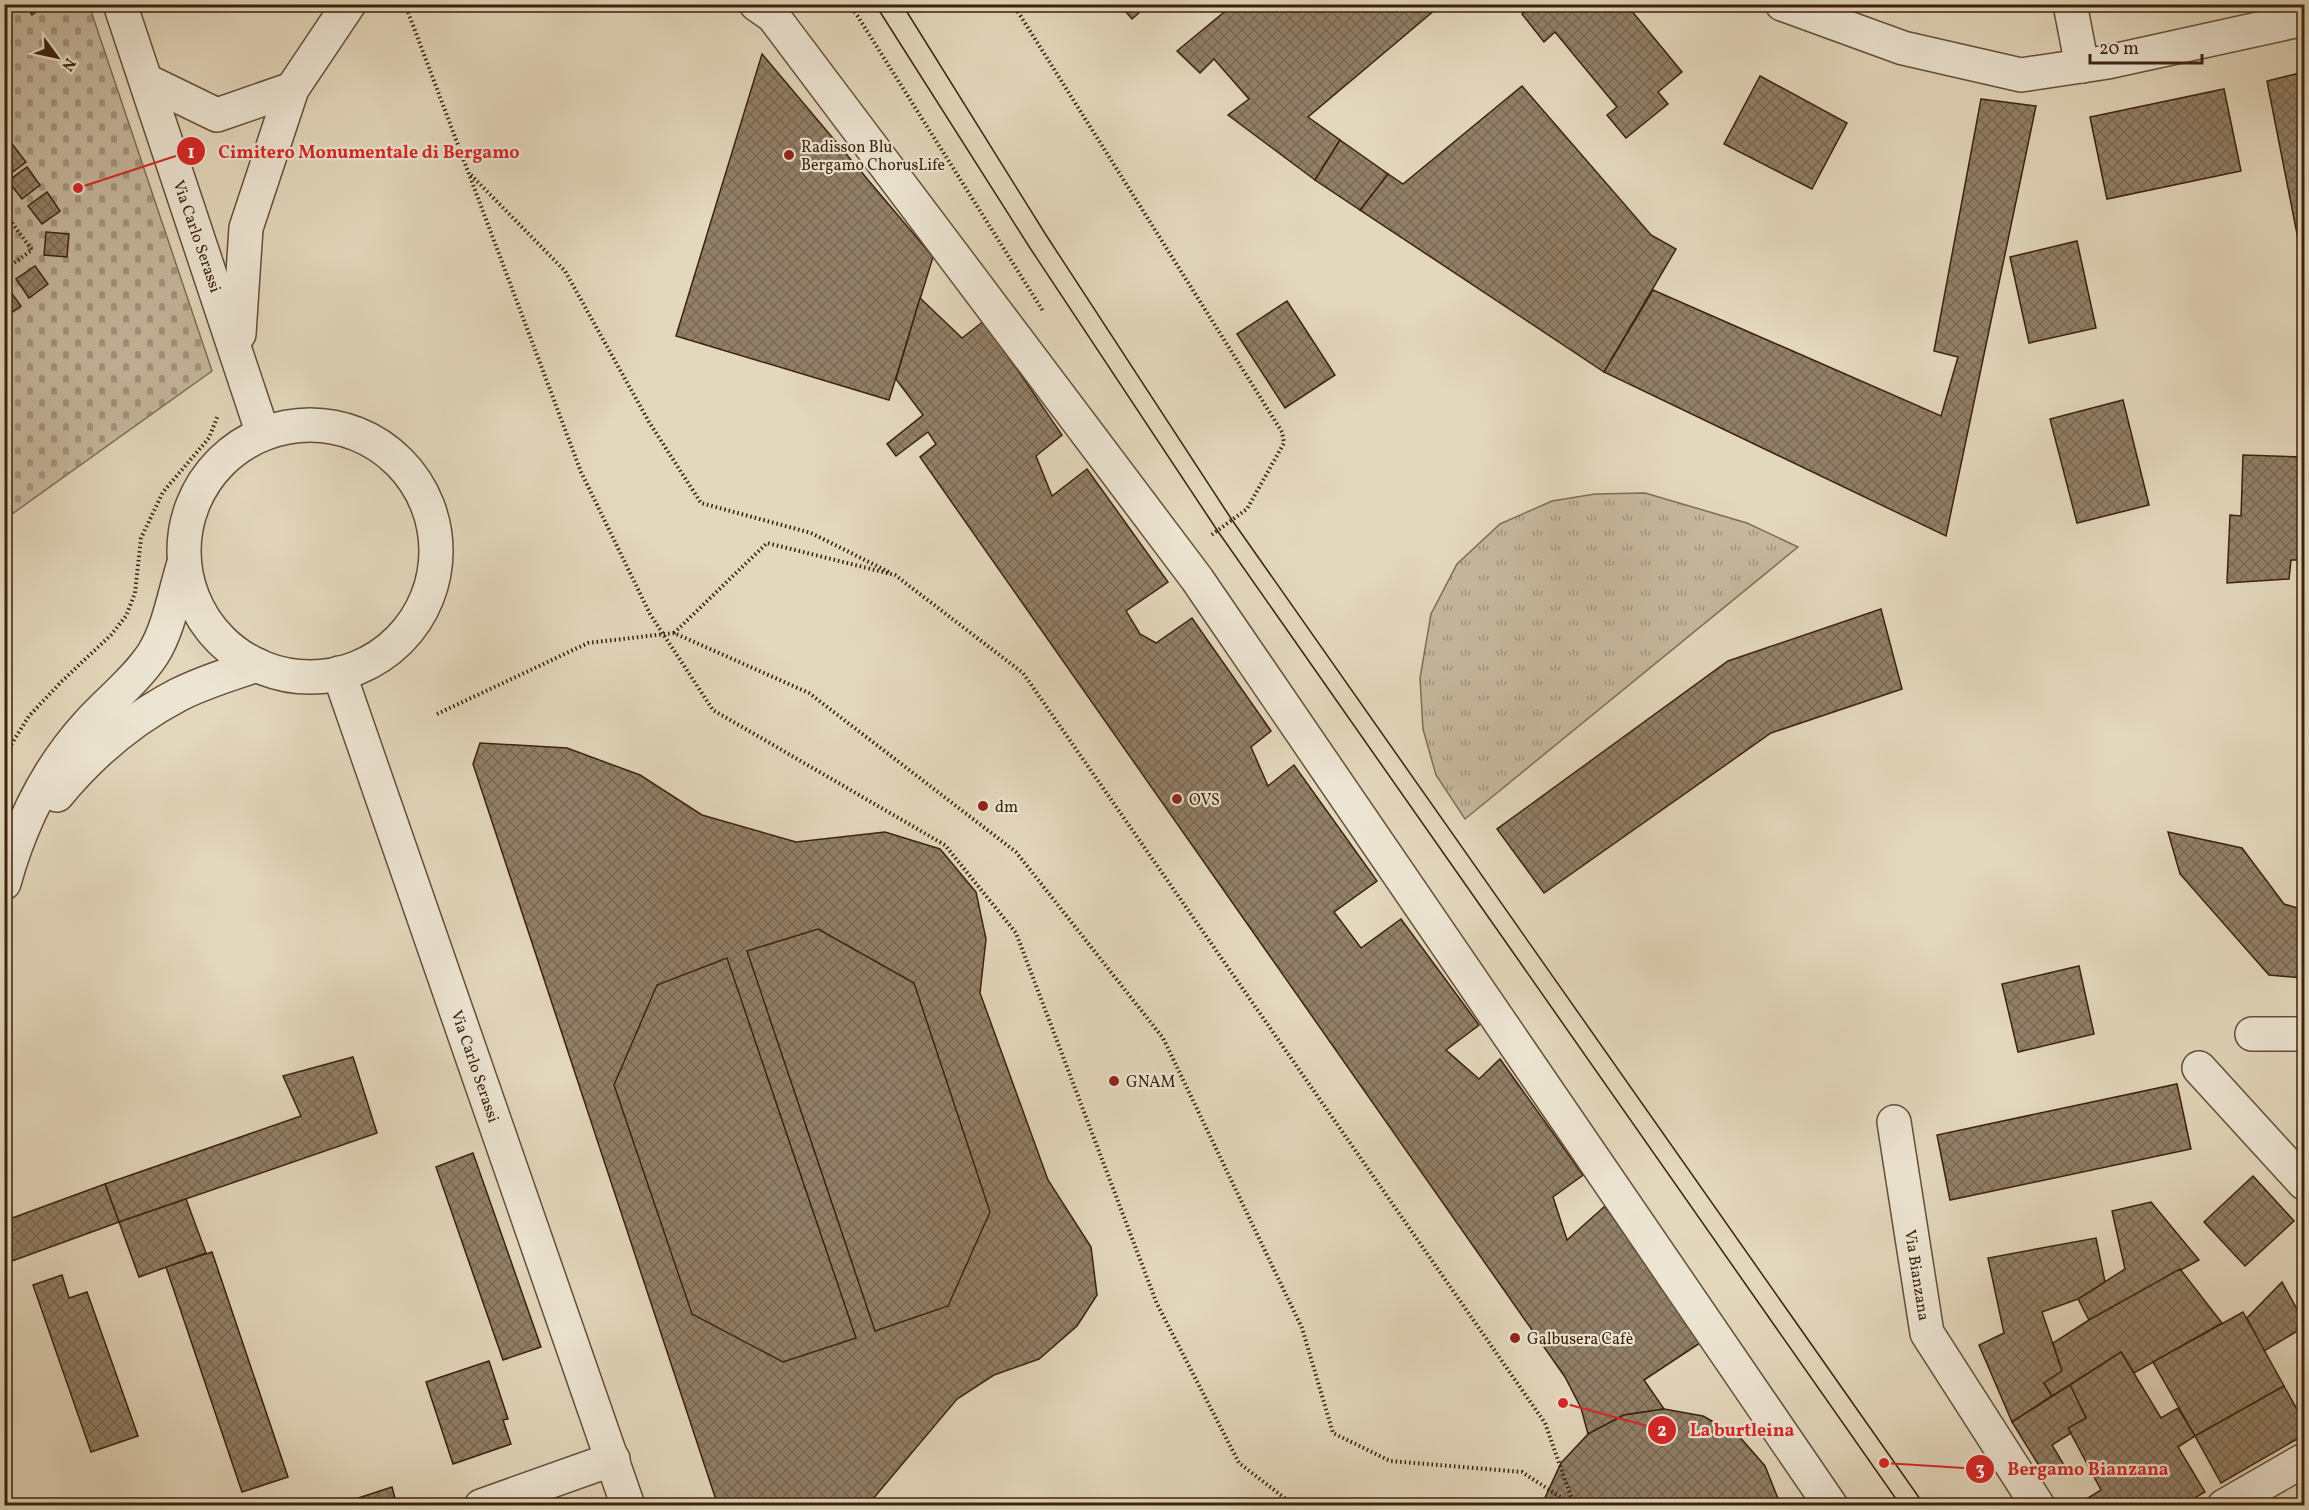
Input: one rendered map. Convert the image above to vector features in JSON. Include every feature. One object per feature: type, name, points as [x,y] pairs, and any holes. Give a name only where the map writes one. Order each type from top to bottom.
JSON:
[{"type":"street","name":"Via Carlo Serassi","points":[[120,4],[263,434]]},
{"type":"street","points":[[237,352],[246,228],[292,89],[349,4]]},
{"type":"street","points":[[756,4],[773,16],[1197,579],[1831,1506]]},
{"type":"street","points":[[1782,4],[1903,48],[2021,75],[2082,66],[2304,19]]},
{"type":"street","points":[[2070,4],[2082,66]]},
{"type":"street","points":[[147,81],[217,115],[292,89]]},
{"type":"street","points":[[4,883],[14,848],[30,809],[55,767],[87,726],[154,653],[168,619],[184,561],[187,525],[197,495],[212,472],[228,455],[263,434],[283,428],[325,425],[354,433],[380,446],[396,458],[422,491],[435,531],[449,551],[435,570],[422,608],[408,630],[396,643],[361,666],[319,677],[283,674],[257,665],[233,651],[217,637],[205,620],[189,589],[184,561]]},
{"type":"street","points":[[14,848],[71,778],[107,744],[132,725],[180,694],[257,665]]},
{"type":"street","name":"Via Carlo Serassi","points":[[339,673],[628,1506]]},
{"type":"street","points":[[2252,1034],[2304,1034]]},
{"type":"street","points":[[2199,1068],[2304,1183]]},
{"type":"street","name":"Via Bianzana","points":[[1894,1122],[1927,1333],[2038,1506]]},
{"type":"street","points":[[481,1506],[613,1459]]},
{"type":"street","points":[[2224,1506],[2304,1461]]},
{"type":"path","points":[[405,4],[581,472],[650,614],[712,710],[945,845],[1016,933],[1157,1304],[1239,1463],[1295,1506]]},
{"type":"path","points":[[1013,4],[1282,432],[1284,443],[1247,509],[1206,538]]},
{"type":"path","points":[[469,173],[565,271],[649,422],[701,503],[811,532],[895,575],[1023,674],[1545,1423],[1574,1505]]},
{"type":"path","points":[[4,212],[6,218],[32,250],[4,270]]},
{"type":"path","points":[[4,756],[29,716],[111,635],[126,616],[135,593],[141,538],[163,492],[209,438],[221,408]]},
{"type":"path","points":[[674,633],[767,543],[895,575]]},
{"type":"path","points":[[437,714],[588,643],[674,633],[809,693],[1016,852],[1163,1038],[1302,1328],[1333,1433],[1390,1461],[1522,1472],[1574,1505]]},
{"type":"path","points":[[1562,1506],[1563,1498]]},
{"type":"green space","points":[[5,5],[89,5],[212,371],[5,519]]},
{"type":"green space","points":[[1645,493],[1747,523],[1798,547],[1465,819],[1436,775],[1423,729],[1420,678],[1431,614],[1457,564],[1500,524],[1552,501],[1595,494]]},
{"type":"building","points":[[25,4],[46,4],[32,15]]},
{"type":"building","points":[[1119,4],[1149,4],[1132,19]]},
{"type":"building","points":[[1234,4],[1442,4],[1308,117],[1340,140],[1315,180],[1228,115],[1249,99],[1214,59],[1200,73],[1177,51]]},
{"type":"building","points":[[1533,4],[1626,4],[1682,72],[1658,92],[1668,104],[1626,138],[1607,115],[1617,107],[1555,32],[1544,42],[1522,14]]},
{"type":"building","name":"Radisson Blu Bergamo ChorusLife","points":[[762,54],[933,257],[889,400],[676,336]]},
{"type":"building","points":[[2304,72],[2304,238],[2298,239],[2267,81]]},
{"type":"building","points":[[1760,76],[1847,123],[1812,189],[1724,144]]},
{"type":"building","points":[[1522,86],[1651,235],[1676,249],[1604,372],[1360,210],[1388,174],[1403,184]]},
{"type":"building","points":[[2224,89],[2241,171],[2107,199],[2090,117]]},
{"type":"building","points":[[1981,99],[2036,106],[1946,536],[1604,372],[1653,290],[1941,416],[1958,357],[1934,351]]},
{"type":"building","points":[[1340,140],[1388,174],[1360,210],[1315,180]]},
{"type":"building","points":[[12,144],[26,162],[7,176],[4,172],[4,149]]},
{"type":"building","points":[[27,167],[40,185],[22,199],[8,181]]},
{"type":"building","points":[[47,192],[60,211],[42,224],[28,206]]},
{"type":"building","points":[[46,232],[69,234],[67,257],[44,255]]},
{"type":"building","points":[[2077,241],[2096,328],[2029,343],[2010,257]]},
{"type":"building","points":[[35,266],[48,284],[29,298],[16,279]]},
{"type":"building","points":[[7,287],[21,306],[4,318],[4,289]]},
{"type":"building","points":[[920,298],[962,338],[984,321],[1062,435],[1036,456],[1052,496],[1087,469],[1168,582],[1126,611],[1140,634],[1156,643],[1192,618],[1271,731],[1251,747],[1268,786],[1294,765],[1377,881],[1334,912],[1361,948],[1401,919],[1479,1025],[1446,1050],[1479,1079],[1500,1059],[1583,1175],[1553,1197],[1567,1240],[1605,1206],[1700,1343],[1644,1380],[1664,1409],[1624,1415],[1588,1434],[1581,1408],[1565,1377],[920,457],[936,444],[928,432],[896,456],[887,444],[923,415],[896,379]]},
{"type":"building","points":[[1287,301],[1335,375],[1285,408],[1237,334]]},
{"type":"building","points":[[2123,400],[2149,505],[2077,523],[2050,419]]},
{"type":"building","points":[[2243,455],[2304,457],[2304,560],[2291,560],[2289,579],[2227,583],[2230,515],[2241,516]]},
{"type":"building","points":[[1881,609],[1902,689],[1771,733],[1544,893],[1497,829],[1728,661]]},
{"type":"building","points":[[480,743],[567,748],[640,775],[702,815],[796,842],[885,832],[940,849],[976,892],[986,939],[980,993],[1048,1180],[1091,1247],[1097,1295],[1077,1326],[1039,1359],[994,1375],[957,1399],[867,1506],[718,1506],[473,764]]},
{"type":"building","points":[[2168,832],[2242,848],[2284,904],[2304,910],[2304,978],[2269,975],[2180,874]]},
{"type":"building","points":[[818,929],[914,983],[990,1212],[948,1306],[875,1331],[747,951]]},
{"type":"building","points":[[727,958],[856,1338],[783,1362],[692,1314],[614,1085],[657,985]]},
{"type":"building","points":[[2079,966],[2094,1034],[2018,1052],[2002,984]]},
{"type":"building","points":[[353,1057],[377,1133],[119,1222],[105,1184],[301,1116],[283,1076]]},
{"type":"building","points":[[2177,1084],[2191,1149],[1950,1200],[1937,1135]]},
{"type":"building","points":[[473,1153],[541,1347],[503,1360],[436,1167]]},
{"type":"building","points":[[2253,1176],[2294,1221],[2245,1266],[2204,1222]]},
{"type":"building","points":[[105,1184],[119,1222],[4,1264],[4,1221]]},
{"type":"building","points":[[186,1199],[206,1253],[139,1277],[119,1222]]},
{"type":"building","points":[[2151,1202],[2199,1260],[2089,1320],[2078,1299],[2125,1269],[2112,1211]]},
{"type":"building","points":[[2096,1238],[2105,1282],[2078,1299],[2042,1312],[2062,1371],[2044,1383],[2052,1396],[2012,1422],[1979,1345],[2004,1333],[1988,1258]]},
{"type":"building","points":[[212,1252],[288,1477],[242,1492],[166,1267]]},
{"type":"building","points":[[2180,1269],[2222,1323],[2134,1373],[2121,1352],[2052,1396],[2044,1383],[2062,1371],[2053,1343]]},
{"type":"building","points":[[62,1275],[69,1298],[87,1292],[138,1436],[91,1452],[33,1285]]},
{"type":"building","points":[[2282,1282],[2304,1322],[2304,1327],[2264,1351],[2247,1318]]},
{"type":"building","points":[[2243,1312],[2284,1386],[2195,1436],[2153,1362]]},
{"type":"building","points":[[2304,1336],[2304,1353],[2297,1340]]},
{"type":"building","points":[[2121,1352],[2161,1418],[2178,1408],[2195,1436],[2178,1447],[2205,1492],[2181,1506],[2075,1506],[2101,1490],[2068,1428],[2086,1418],[2070,1385]]},
{"type":"building","points":[[489,1361],[508,1419],[503,1420],[511,1444],[453,1464],[426,1382]]},
{"type":"building","points":[[2070,1385],[2086,1418],[2068,1428],[2071,1433],[2052,1445],[2064,1465],[2046,1477],[2012,1422]]},
{"type":"building","points":[[2284,1386],[2304,1422],[2304,1435],[2221,1483],[2195,1436]]},
{"type":"building","points":[[1664,1409],[1703,1416],[1739,1436],[1765,1466],[1781,1506],[1544,1506],[1544,1500],[1561,1463],[1588,1434],[1624,1415]]},
{"type":"building","points":[[392,1487],[397,1506],[334,1506]]},
{"type":"tram line","points":[[875,4],[1030,248],[1217,530],[1901,1506]]},
{"type":"tram line","points":[[902,4],[1046,235],[1232,520],[1925,1506]]},
{"type":"place","name":"Radisson Blu Bergamo ChorusLife","points":[[789,155]]},
{"type":"place","name":"Cimitero Monumentale di Bergamo","points":[[78,188]]},
{"type":"place","name":"OVS","points":[[1177,799]]},
{"type":"place","name":"dm","points":[[983,806]]},
{"type":"place","name":"GNAM","points":[[1114,1081]]},
{"type":"place","name":"Galbusera Cafè","points":[[1515,1338]]},
{"type":"place","name":"La burtleina","points":[[1563,1403]]},
{"type":"place","name":"Bergamo Bianzana","points":[[1884,1463]]}]
